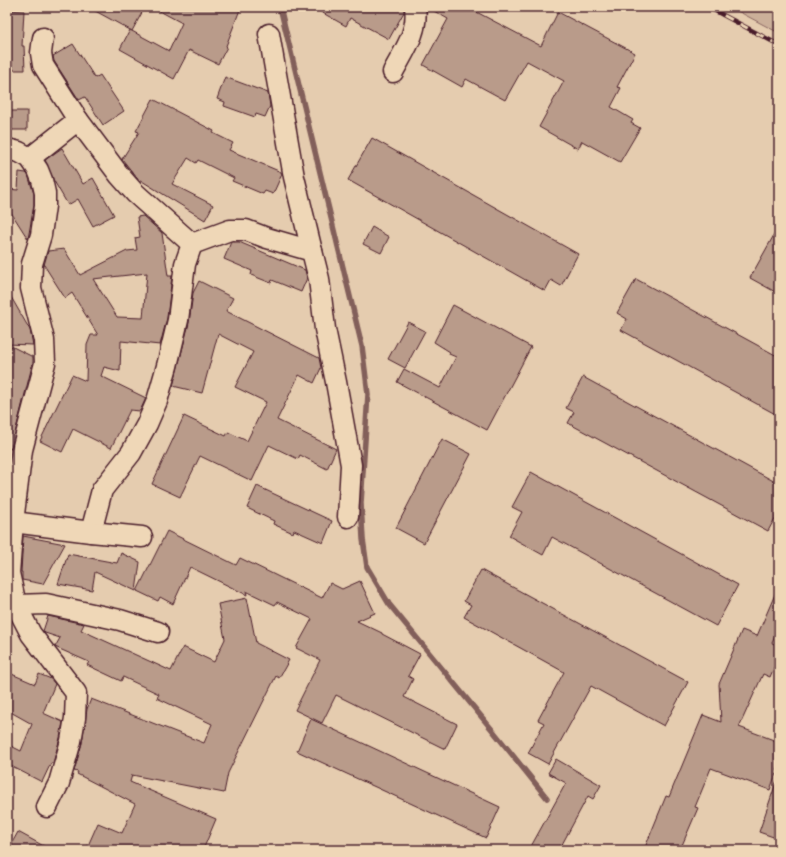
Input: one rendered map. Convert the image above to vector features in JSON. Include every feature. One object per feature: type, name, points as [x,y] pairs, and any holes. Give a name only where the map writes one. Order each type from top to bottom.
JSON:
[{"type":"street","points":[[393,72],[411,38],[417,18],[415,7]]},
{"type":"street","points":[[269,34],[294,177],[319,279],[324,329],[336,382],[351,465],[348,517]]},
{"type":"street","points":[[43,38],[41,53],[43,65],[78,120],[120,176],[135,193],[192,244]]},
{"type":"street","points":[[30,158],[78,120]]},
{"type":"street","points":[[7,149],[19,152],[30,158],[38,170],[45,193],[45,206],[40,235],[32,264],[31,288],[44,340],[45,363],[22,450],[13,522],[9,573],[16,605],[31,634],[76,692],[72,741],[59,783],[47,807]]},
{"type":"street","points":[[192,244],[230,230],[246,230],[312,252]]},
{"type":"street","points":[[91,532],[102,490],[131,453],[147,424],[157,400],[176,328],[185,264],[192,244]]},
{"type":"street","points":[[13,522],[142,537]]},
{"type":"street","points":[[16,605],[46,604],[120,620],[158,632]]},
{"type":"shaded area","points":[[730,7],[779,7],[779,33]]},
{"type":"building","points":[[88,7],[145,7],[132,31]]},
{"type":"building","points":[[152,7],[241,7],[226,46],[227,47],[218,64],[189,50],[174,79],[120,49],[130,30],[169,51],[182,23]]},
{"type":"building","points":[[312,7],[404,7],[404,12],[389,39],[350,18],[346,26]]},
{"type":"building","points":[[427,7],[467,7],[541,46],[558,12],[635,53],[617,87],[621,88],[611,107],[633,120],[631,123],[640,128],[620,162],[582,141],[578,149],[539,127],[564,81],[527,61],[505,100],[466,79],[462,87],[423,65],[448,19]]},
{"type":"building","points":[[7,10],[24,11],[22,46],[24,46],[25,70],[7,70]]},
{"type":"building","points":[[73,44],[95,78],[100,75],[124,111],[103,125],[85,97],[79,100],[54,61],[53,56]]},
{"type":"building","points":[[225,77],[268,93],[270,106],[265,117],[256,114],[255,117],[224,106],[225,102],[217,99]]},
{"type":"building","points":[[153,99],[214,131],[213,133],[233,143],[229,150],[281,172],[282,174],[273,194],[265,191],[263,194],[232,181],[234,178],[198,160],[196,163],[188,158],[172,184],[213,205],[205,220],[137,178],[122,159],[139,132],[136,131]]},
{"type":"building","points":[[7,111],[27,111],[27,130],[7,130]]},
{"type":"building","points":[[372,138],[578,254],[561,286],[551,280],[545,291],[348,180]]},
{"type":"building","points":[[62,148],[83,184],[93,178],[114,215],[93,226],[78,199],[68,205],[54,181],[45,160]]},
{"type":"building","points":[[19,172],[26,173],[28,175],[34,194],[34,205],[28,239],[7,206],[7,189],[18,190]]},
{"type":"building","points":[[143,216],[162,233],[168,276],[172,276],[167,318],[160,345],[121,341],[120,371],[104,367],[101,376],[146,398],[140,411],[130,410],[111,448],[73,429],[62,452],[40,441],[72,375],[86,381],[87,345],[91,335],[98,335],[72,293],[65,298],[44,265],[48,251],[64,249],[80,275],[127,251],[137,250],[135,238],[140,237],[137,217]],"holes":[[[147,273],[143,318],[117,317],[93,279]]]},
{"type":"building","points":[[779,226],[779,294],[750,278]]},
{"type":"building","points":[[372,227],[389,237],[381,253],[363,244]]},
{"type":"building","points":[[231,242],[239,242],[305,270],[307,278],[301,292],[272,280],[271,283],[251,275],[252,271],[224,259]]},
{"type":"building","points":[[636,279],[779,357],[779,416],[621,330],[627,319],[617,313]]},
{"type":"building","points":[[199,281],[233,298],[226,311],[319,358],[321,368],[314,383],[299,375],[277,420],[336,449],[327,469],[300,455],[298,459],[269,445],[252,481],[200,456],[180,497],[152,484],[184,416],[226,436],[228,432],[247,441],[266,402],[235,387],[253,352],[218,334],[202,393],[173,386],[189,323],[193,293]]},
{"type":"building","points":[[7,290],[30,330],[33,345],[7,344]]},
{"type":"building","points":[[453,305],[531,347],[487,430],[397,382],[404,369],[440,388],[456,357],[449,354],[450,352],[434,342]]},
{"type":"building","points":[[408,322],[425,331],[405,368],[388,359]]},
{"type":"building","points":[[7,344],[33,357],[11,449],[7,448]]},
{"type":"building","points":[[583,377],[779,484],[779,511],[768,531],[568,423],[574,412],[566,408]]},
{"type":"building","points":[[442,439],[471,454],[424,543],[396,528]]},
{"type":"building","points":[[531,472],[738,585],[716,626],[552,537],[543,555],[509,536],[522,512],[512,507]]},
{"type":"building","points":[[257,486],[332,521],[323,543],[294,530],[293,533],[273,524],[274,521],[247,508]]},
{"type":"building","points":[[167,531],[236,565],[240,558],[322,598],[330,583],[342,589],[360,581],[375,613],[357,621],[420,654],[408,676],[413,679],[404,697],[457,724],[445,749],[336,695],[322,723],[295,710],[320,660],[296,648],[312,619],[277,602],[275,605],[246,591],[247,595],[190,567],[173,604],[160,597],[158,601],[137,591]]},
{"type":"building","points":[[23,536],[65,544],[43,584],[22,580]]},
{"type":"building","points":[[121,553],[140,562],[136,591],[95,572],[92,590],[58,584],[68,554],[117,563]]},
{"type":"building","points":[[481,570],[688,682],[664,726],[591,686],[548,764],[528,753],[544,723],[538,720],[564,672],[464,617],[471,605],[464,601]]},
{"type":"building","points":[[779,585],[779,628],[772,643],[779,646],[779,656],[770,677],[763,674],[739,727],[779,742],[779,765],[770,790],[711,768],[695,807],[698,808],[680,850],[644,850],[666,796],[669,797],[703,715],[721,722],[719,684],[742,630],[757,636]]},
{"type":"building","points":[[247,598],[256,643],[289,660],[279,678],[276,676],[228,773],[224,793],[132,775],[130,782],[216,819],[203,850],[86,850],[98,823],[122,833],[135,804],[77,774],[78,772],[74,771],[82,743],[87,709],[91,699],[204,743],[212,724],[157,698],[159,694],[123,677],[121,681],[87,665],[89,662],[55,647],[60,638],[43,631],[48,616],[84,624],[81,630],[171,671],[183,647],[214,662],[225,639],[218,604]]},
{"type":"building","points":[[7,672],[35,684],[39,674],[51,679],[55,684],[43,713],[63,722],[53,763],[51,763],[42,782],[7,764],[7,744],[21,751],[32,724],[7,710]]},
{"type":"building","points":[[311,719],[500,807],[486,838],[297,751]]},
{"type":"building","points":[[556,759],[601,785],[593,799],[588,796],[559,850],[529,850],[566,783],[548,773]]},
{"type":"building","points":[[777,780],[779,781],[779,839],[759,832]]},
{"type":"building","points":[[18,832],[51,850],[8,850]]},
{"type":"waterway","points":[[280,7],[362,346],[368,394],[361,503],[363,539],[367,567],[389,604],[547,798]]},
{"type":"railway","points":[[708,7],[779,45]]}]
